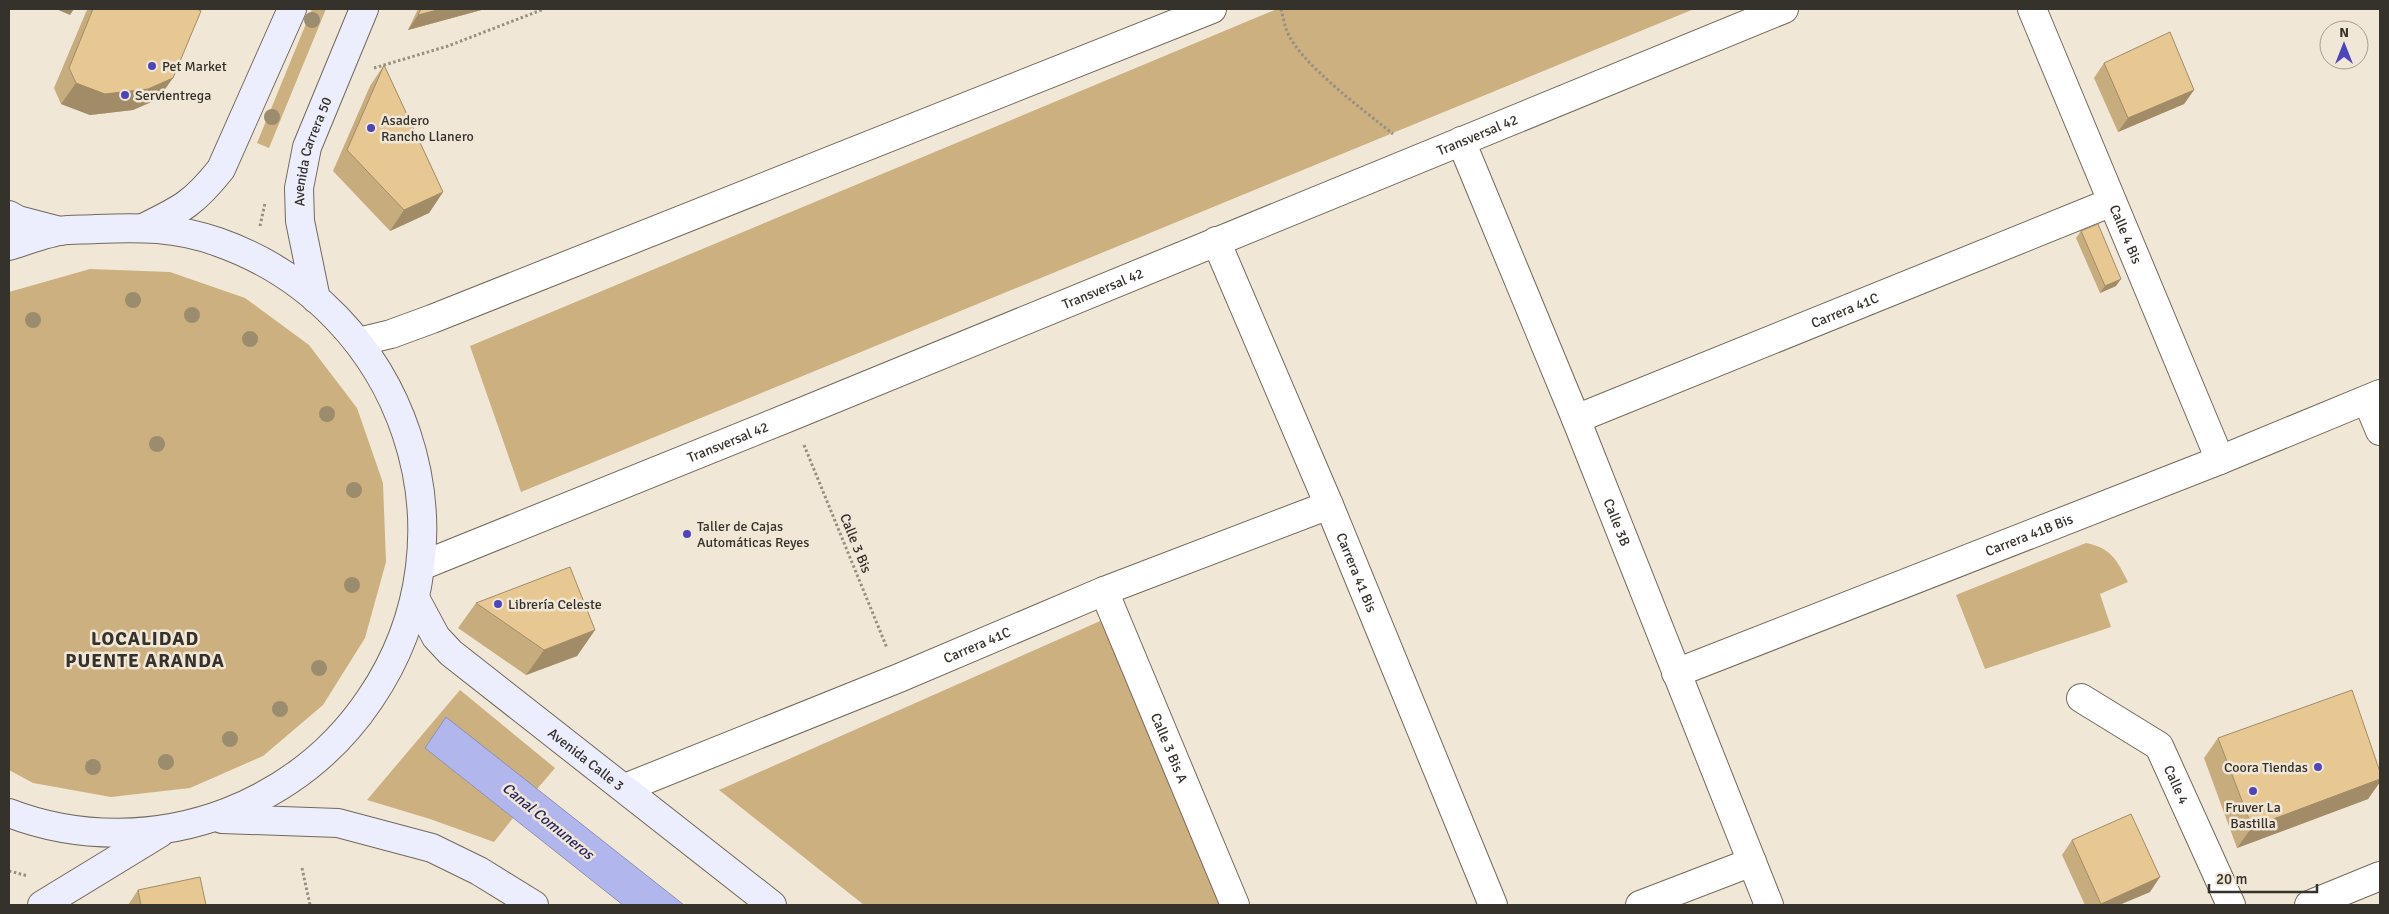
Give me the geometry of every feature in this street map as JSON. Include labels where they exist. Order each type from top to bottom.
[{"type":"main road","points":[[145,227],[185,207],[203,192],[221,169],[292,9]]},
{"type":"main road","name":"Avenida Carrera 50","points":[[316,299],[300,222],[299,188],[307,147],[364,9]]},
{"type":"main road","points":[[9,215],[18,220],[60,231]]},
{"type":"main road","points":[[9,246],[60,231],[145,227],[182,233],[226,246],[252,257],[286,276],[338,319],[358,342],[382,377],[401,416],[414,457],[421,493],[423,529],[421,566],[415,598],[402,641],[382,681],[345,732],[326,751],[291,780],[253,802],[211,819],[165,830],[120,834],[73,830],[29,820],[9,813]]},
{"type":"main road","name":"Avenida Calle 3","points":[[415,598],[436,637],[451,653],[772,905]]},
{"type":"main road","points":[[211,819],[338,823],[432,848],[479,871],[534,905]]},
{"type":"main road","points":[[42,905],[165,830]]},
{"type":"street","points":[[358,342],[391,334],[432,319],[1212,9]]},
{"type":"street","name":"Transversal 42","points":[[421,566],[1784,9]]},
{"type":"street","name":"Calle 4 Bis","points":[[2032,9],[2220,460]]},
{"type":"street","name":"Calle 3B","points":[[1461,141],[1576,419],[1769,905]]},
{"type":"street","name":"Carrera 41C","points":[[1576,419],[2112,202]]},
{"type":"street","name":"Carrera 41 Bis","points":[[1216,241],[1329,505],[1493,905]]},
{"type":"street","points":[[2374,397],[2380,431]]},
{"type":"street","name":"Carrera 41B Bis","points":[[1676,673],[2220,460],[2374,397]]},
{"type":"street","name":"Carrera 41C","points":[[625,788],[899,678],[1104,591],[1329,505]]},
{"type":"street","name":"Calle 3 Bis A","points":[[1104,591],[1235,905]]},
{"type":"street","name":"Calle 4","points":[[2082,698],[2159,746],[2231,905]]},
{"type":"street","points":[[1640,905],[1752,862]]},
{"type":"street","points":[[2309,905],[2380,876]]},
{"type":"path","points":[[370,69],[448,46],[544,9]]},
{"type":"path","points":[[1281,9],[1287,32],[1321,74],[1420,157]]},
{"type":"path","name":"Calle 3 Bis","points":[[792,416],[899,678]]},
{"type":"path","points":[[302,868],[310,905]]},
{"type":"shaded area","points":[[312,9],[326,9],[269,148],[257,143]]},
{"type":"shaded area","points":[[1277,9],[1694,9],[521,492],[470,346]]},
{"type":"shaded area","points":[[90,269],[170,272],[245,298],[309,345],[357,408],[383,483],[386,562],[365,638],[323,705],[263,756],[190,788],[111,797],[33,783],[9,770],[9,292]]},
{"type":"shaded area","points":[[2086,543],[2102,548],[2112,556],[2128,582],[2100,594],[2111,627],[1985,669],[1956,595]]},
{"type":"shaded area","points":[[1107,618],[1223,905],[864,905],[719,790]]},
{"type":"shaded area","points":[[460,690],[555,768],[537,789],[446,718],[425,748],[513,818],[494,842],[430,819],[367,800]]},
{"type":"water","name":"Canal Comuneros","points":[[446,717],[684,905],[623,905],[425,748]]},
{"type":"building","points":[[93,9],[197,9],[201,11],[173,78],[148,89],[105,94],[76,83],[69,68]]},
{"type":"building","points":[[421,9],[441,9],[418,15]]},
{"type":"building","points":[[2170,32],[2194,90],[2128,118],[2104,63]]},
{"type":"building","points":[[384,65],[443,192],[404,210],[347,150]]},
{"type":"building","points":[[2098,224],[2121,279],[2105,286],[2081,231]]},
{"type":"building","points":[[570,567],[595,630],[544,650],[476,603]]},
{"type":"building","points":[[2352,690],[2380,772],[2380,779],[2252,827],[2218,738]]},
{"type":"building","points":[[2131,814],[2160,877],[2101,904],[2072,840]]},
{"type":"building","points":[[200,877],[206,905],[141,905],[138,890]]},
{"type":"place","name":"Pet Market","points":[[152,66]]},
{"type":"place","name":"Servientrega","points":[[125,95]]},
{"type":"place","name":"Asadero Rancho Llanero","points":[[371,128]]},
{"type":"place","name":"Taller de Cajas Automáticas Reyes","points":[[687,534]]},
{"type":"place","name":"Librería Celeste","points":[[498,604]]},
{"type":"place","name":"Coora Tiendas","points":[[2318,767]]},
{"type":"place","name":"Fruver La Bastilla","points":[[2253,791]]},
{"type":"district","name":"LOCALIDAD PUENTE ARANDA","points":[[145,649]]}]
